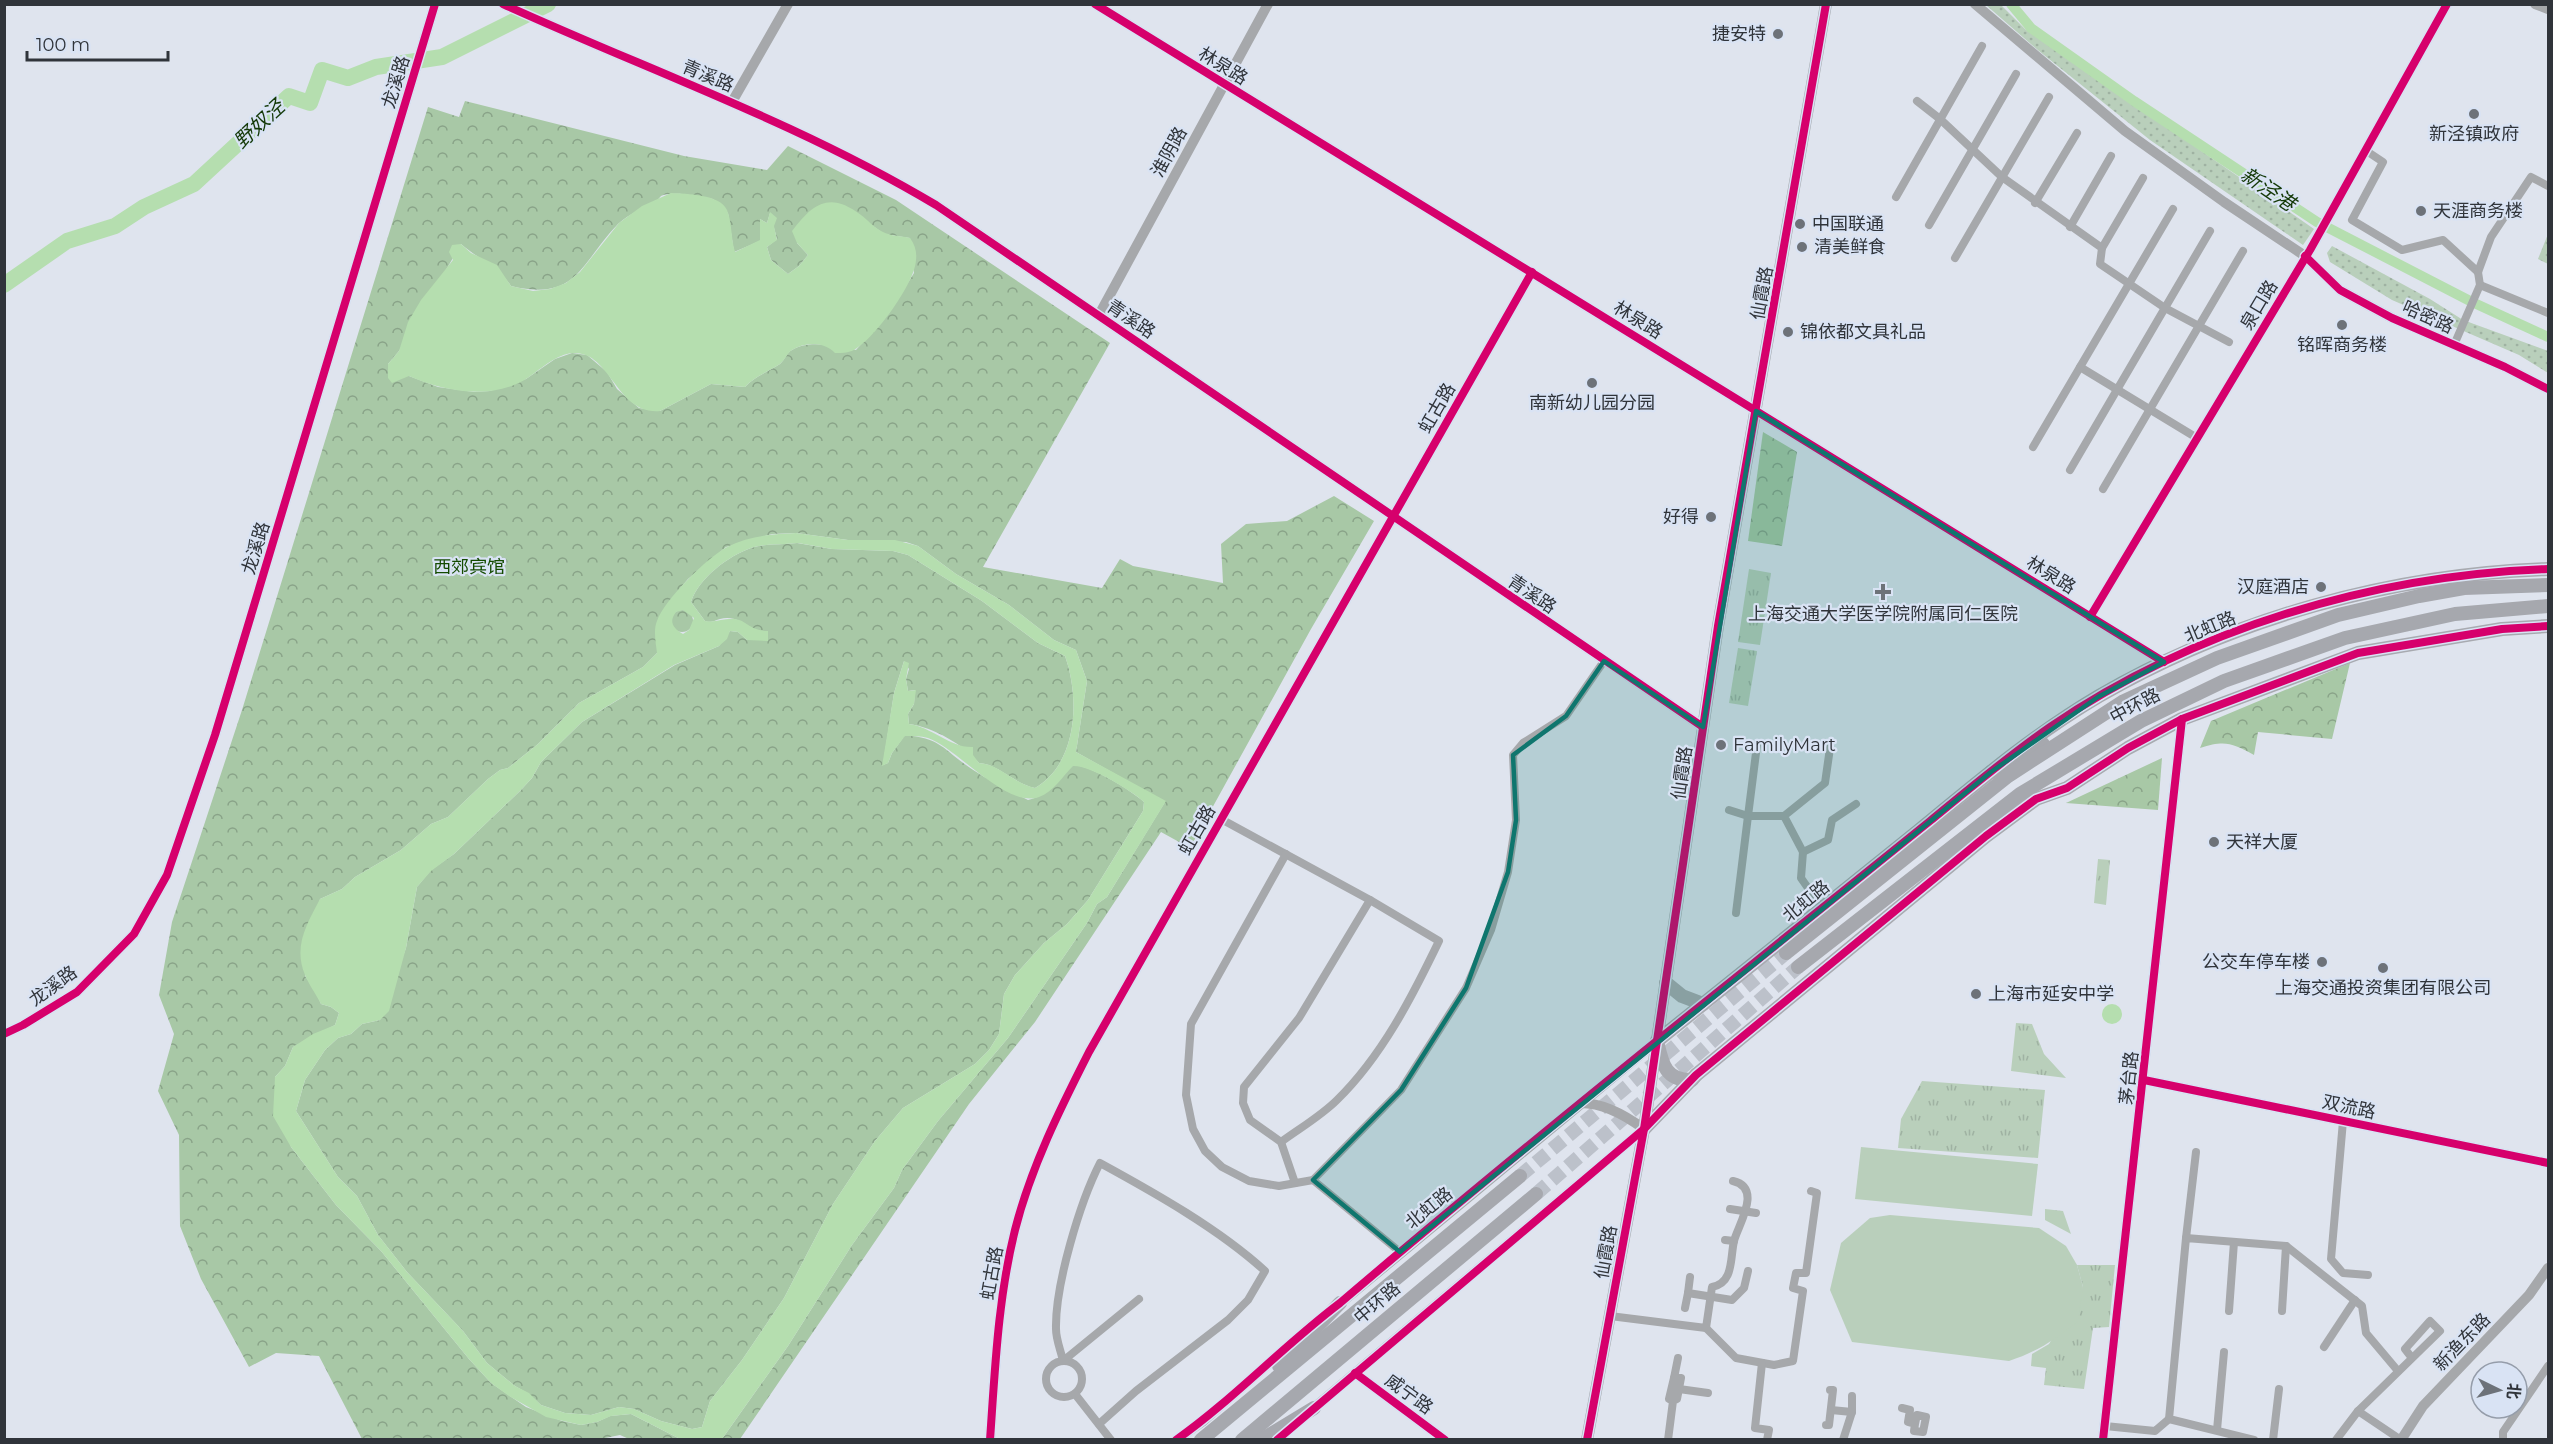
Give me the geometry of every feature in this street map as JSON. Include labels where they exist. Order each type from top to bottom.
[{"type":"highway","name":"中环路","points":[[1786,953],[2008,776],[2124,701],[2217,658],[2338,615],[2464,588],[2548,585]]},
{"type":"highway","name":"中环路","points":[[1798,967],[2020,794],[2142,721],[2224,681],[2345,638],[2413,622],[2455,614],[2548,606]]},
{"type":"highway","points":[[2455,614],[2548,612]]},
{"type":"highway","points":[[1991,772],[2124,701]]},
{"type":"highway","name":"中环路","points":[[1201,1440],[1520,1176]]},
{"type":"highway","name":"中环路","points":[[1242,1440],[1536,1194]]},
{"type":"highway","points":[[1230,1417],[1340,1303]]},
{"type":"highway","points":[[1261,1440],[1314,1408]]},
{"type":"main road","name":"仙霞路","points":[[1587,1440],[1644,1129],[1703,728],[1826,4]]},
{"type":"main road","name":"北虹路","points":[[1657,1041],[1991,772],[2049,728],[2088,703],[2164,662],[2278,617],[2350,595],[2430,580],[2514,570],[2548,569]]},
{"type":"main road","points":[[1644,1129],[1692,1080],[1986,836],[2036,799],[2067,788],[2127,748],[2182,719],[2358,653],[2502,628],[2548,626]]},
{"type":"main road","points":[[1666,983],[1682,996],[1703,1004]]},
{"type":"main road","points":[[1657,1041],[1663,1068],[1668,1074],[1683,1080],[1692,1080]]},
{"type":"street","name":"龙溪路","points":[[4,1034],[77,992],[134,934],[167,875],[215,735],[435,4]]},
{"type":"street","name":"青溪路","points":[[503,4],[732,102],[865,164],[936,205],[1703,728]]},
{"type":"street","points":[[732,102],[788,4]]},
{"type":"street","name":"林泉路","points":[[1095,4],[2164,662]]},
{"type":"street","name":"淮阴路","points":[[1099,315],[1268,4]]},
{"type":"street","name":"哈密路","points":[[1975,4],[2125,131],[2224,202],[2308,253],[2340,290],[2392,318],[2505,367],[2548,389]]},
{"type":"street","name":"泉口路","points":[[2090,616],[2308,253],[2447,4]]},
{"type":"street","points":[[2535,4],[2548,9]]},
{"type":"street","points":[[1896,197],[1982,46]]},
{"type":"street","points":[[1929,225],[2016,74]]},
{"type":"street","points":[[1955,258],[2049,97]]},
{"type":"street","points":[[1917,101],[1940,119],[2002,177],[2035,203],[2102,248]]},
{"type":"street","points":[[2035,203],[2077,133]]},
{"type":"street","points":[[2365,150],[2383,162],[2352,220],[2402,250],[2443,240],[2478,272]]},
{"type":"street","points":[[2070,227],[2111,156]]},
{"type":"street","points":[[2454,345],[2480,285],[2478,272],[2492,237],[2531,177],[2548,186]]},
{"type":"street","points":[[2143,178],[2102,248],[2100,264],[2165,308],[2229,342]]},
{"type":"street","points":[[2033,447],[2173,209]]},
{"type":"street","points":[[2070,470],[2210,231]]},
{"type":"street","points":[[2103,489],[2243,251]]},
{"type":"street","name":"虹古路","points":[[990,1440],[997,1340],[1005,1279],[1015,1229],[1028,1186],[1048,1134],[1089,1052],[1532,272]]},
{"type":"street","points":[[2480,285],[2548,313]]},
{"type":"street","points":[[2080,367],[2197,438]]},
{"type":"street","points":[[1286,854],[1191,1023],[1186,1095],[1193,1129],[1204,1150],[1222,1167],[1249,1181],[1279,1186],[1312,1180],[1401,1090],[1466,988],[1491,930],[1508,872],[1516,820],[1513,755],[1523,743],[1566,716],[1604,661]]},
{"type":"street","name":"茅台路","points":[[2103,1440],[2182,719]]},
{"type":"street","points":[[1736,913],[1757,745]]},
{"type":"street","points":[[1729,810],[1748,816],[1784,816],[1825,783],[1830,748]]},
{"type":"street","points":[[1803,852],[1828,840],[1832,820],[1856,804]]},
{"type":"street","points":[[1784,816],[1803,852],[1801,878],[1822,908]]},
{"type":"street","points":[[1221,819],[1370,900],[1439,941],[1413,996],[1366,1068],[1336,1101],[1281,1142]]},
{"type":"street","points":[[1295,1183],[1281,1142],[1250,1120],[1243,1103],[1244,1087],[1299,1018],[1370,900]]},
{"type":"street","name":"北虹路","points":[[1176,1440],[1202,1422],[1306,1329],[1657,1041]]},
{"type":"street","name":"双流路","points":[[2144,1080],[2548,1163]]},
{"type":"street","points":[[1277,1440],[1644,1129],[1608,1108],[1591,1103],[1581,1104]]},
{"type":"street","points":[[2343,1121],[2331,1259],[2343,1273],[2368,1275]]},
{"type":"street","points":[[2105,1426],[2155,1431],[2169,1419],[2196,1152]]},
{"type":"street","points":[[1063,1361],[1056,1331],[1059,1293],[1067,1258],[1092,1179],[1100,1163],[1137,1183],[1234,1245],[1265,1271],[1248,1300],[1228,1320],[1136,1391],[1099,1424]]},
{"type":"street","points":[[1312,1180],[1400,1252]]},
{"type":"street","points":[[1706,1328],[1712,1287],[1719,1286],[1729,1272],[1730,1240],[1747,1210],[1745,1188],[1733,1181]]},
{"type":"street","points":[[1610,1316],[1706,1328],[1736,1358],[1774,1365],[1793,1361],[1803,1292],[1792,1288],[1796,1273],[1806,1273],[1817,1193],[1810,1191]]},
{"type":"street","points":[[1730,1209],[1756,1213]]},
{"type":"street","points":[[2186,1238],[2286,1246],[2362,1306],[2366,1333],[2398,1371]]},
{"type":"street","points":[[2229,1311],[2234,1242]]},
{"type":"street","points":[[2282,1311],[2286,1246]]},
{"type":"street","name":"新渔东路","points":[[2401,1440],[2423,1406],[2529,1295],[2548,1268]]},
{"type":"street","points":[[1688,1293],[1732,1300],[1744,1288],[1748,1271]]},
{"type":"street","points":[[1685,1308],[1690,1276]]},
{"type":"street","points":[[1063,1361],[1074,1364],[1081,1373],[1082,1384],[1075,1394],[1064,1398],[1052,1393],[1046,1383],[1046,1377],[1052,1366],[1063,1361],[1139,1299]]},
{"type":"street","points":[[2324,1347],[2355,1300]]},
{"type":"street","points":[[2217,1430],[2224,1352]]},
{"type":"street","points":[[1673,1401],[1669,1399],[1678,1358]]},
{"type":"street","points":[[2336,1440],[2358,1411],[2412,1358]]},
{"type":"street","points":[[1762,1363],[1755,1428],[1769,1430],[1767,1440]]},
{"type":"street","points":[[2504,1440],[2503,1432],[2548,1366]]},
{"type":"street","name":"威宁路","points":[[1355,1373],[1445,1440]]},
{"type":"street","points":[[1668,1440],[1673,1401],[1677,1399],[1681,1378],[1674,1378]]},
{"type":"street","points":[[1679,1389],[1708,1393]]},
{"type":"street","points":[[2273,1440],[2279,1389]]},
{"type":"street","points":[[1826,1425],[1829,1425],[1831,1410],[1833,1390],[1830,1390]]},
{"type":"street","points":[[1075,1394],[1111,1440]]},
{"type":"street","points":[[1843,1440],[1852,1412],[1852,1396]]},
{"type":"street","points":[[1902,1408],[1910,1410],[1908,1422],[1918,1432]]},
{"type":"street","points":[[1831,1410],[1852,1412]]},
{"type":"street","points":[[2358,1411],[2401,1440]]},
{"type":"street","points":[[2169,1419],[2254,1440]]},
{"type":"highlighted area","points":[[1756,411],[2164,662],[2098,697],[1991,772],[1400,1252],[1313,1180],[1401,1090],[1466,988],[1508,872],[1516,820],[1513,755],[1566,716],[1604,661],[1703,727]]},
{"type":"green space","points":[[1986,5],[2001,5],[2025,29],[2314,229],[2303,245],[2150,140],[2039,51]]},
{"type":"green space","name":"西郊宾馆","points":[[465,101],[684,156],[767,170],[788,146],[896,200],[1110,343],[983,567],[1102,588],[1120,559],[1133,566],[1223,583],[1221,544],[1246,524],[1287,521],[1334,496],[1374,521],[1311,629],[1190,848],[1161,832],[1035,1022],[969,1104],[740,1439],[722,1439],[788,1346],[852,1245],[894,1188],[902,1170],[938,1121],[1008,1038],[1087,923],[1097,904],[1107,897],[1165,802],[1076,752],[1087,681],[1076,650],[1054,640],[1009,605],[956,574],[918,546],[906,542],[848,540],[796,533],[772,534],[726,547],[688,579],[677,592],[657,653],[643,667],[579,703],[538,744],[508,768],[500,770],[488,779],[448,817],[431,824],[401,850],[355,877],[342,889],[320,899],[305,976],[314,988],[321,1004],[339,1013],[335,1025],[293,1047],[285,1066],[275,1077],[291,1147],[336,1205],[381,1251],[491,1383],[526,1407],[562,1421],[581,1425],[597,1422],[610,1416],[631,1414],[680,1439],[629,1439],[620,1435],[595,1440],[362,1439],[319,1356],[276,1353],[249,1367],[201,1279],[180,1226],[179,1135],[158,1091],[174,1034],[159,995],[172,922],[242,710],[428,107],[459,117]],"holes":[[[684,194],[713,199],[728,213],[734,252],[760,241],[760,219],[767,223],[770,213],[777,239],[767,247],[771,260],[788,274],[808,255],[797,243],[873,226],[884,234],[910,238],[914,273],[889,313],[856,350],[815,344],[799,347],[790,351],[780,364],[745,387],[711,384],[660,411],[639,408],[617,389],[607,372],[587,355],[572,353],[555,359],[526,379],[490,391],[474,392],[438,387],[409,376],[388,364],[399,351],[461,244],[494,268],[511,286],[533,290],[551,289],[575,276],[618,224],[661,196]]]},
{"type":"green space","points":[[2548,234],[2548,264],[2538,259]]},
{"type":"green space","points":[[2332,246],[2430,299],[2463,320],[2548,351],[2548,373],[2519,355],[2392,300],[2330,262],[2327,253]]},
{"type":"green space","points":[[1763,432],[1797,452],[1782,546],[1748,541]]},
{"type":"green space","points":[[797,543],[832,549],[893,551],[908,555],[982,601],[1038,643],[1065,656],[1073,691],[1072,728],[1060,763],[1049,777],[1035,788],[993,767],[979,763],[965,750],[938,733],[909,724],[908,714],[914,704],[915,690],[908,691],[906,679],[909,669],[904,661],[894,693],[883,765],[888,763],[905,735],[917,737],[939,744],[981,775],[1028,800],[1048,791],[1073,765],[1100,774],[1130,791],[1144,802],[1143,811],[1088,900],[1015,975],[1004,994],[999,1034],[989,1050],[975,1064],[903,1108],[875,1141],[833,1204],[784,1298],[742,1360],[710,1401],[702,1427],[692,1429],[661,1421],[634,1409],[619,1407],[591,1415],[565,1413],[541,1405],[487,1363],[463,1331],[407,1272],[378,1235],[357,1196],[338,1177],[296,1111],[305,1080],[325,1050],[338,1038],[351,1034],[362,1024],[380,1020],[406,948],[417,887],[431,870],[454,854],[520,791],[532,778],[541,762],[582,722],[675,665],[719,646],[730,631],[738,632],[747,640],[754,630],[738,620],[725,618],[711,622],[705,621],[691,602],[695,593],[715,569],[742,552],[762,545]]},
{"type":"green space","points":[[1749,569],[1771,573],[1760,645],[1738,642]]},
{"type":"green space","points":[[682,610],[690,613],[693,621],[690,629],[682,632],[674,629],[671,621],[674,613]]},
{"type":"green space","points":[[1738,648],[1757,651],[1748,706],[1729,703]]},
{"type":"green space","points":[[2350,663],[2332,739],[2258,732],[2254,755],[2228,744],[2200,748],[2211,721]]},
{"type":"green space","points":[[2162,758],[2158,810],[2066,803]]},
{"type":"green space","points":[[2098,859],[2110,860],[2106,905],[2094,903]]},
{"type":"green space","points":[[2016,1023],[2032,1024],[2044,1054],[2066,1078],[2011,1071]]},
{"type":"green space","points":[[1922,1081],[2045,1090],[2038,1158],[1898,1148],[1901,1119]]},
{"type":"green space","points":[[1861,1147],[2038,1164],[2032,1216],[1855,1199]]},
{"type":"green space","points":[[2045,1209],[2063,1211],[2071,1234],[2045,1220]]},
{"type":"green space","points":[[1890,1215],[2039,1228],[2066,1246],[2077,1265],[2083,1287],[2078,1321],[2046,1344],[2009,1361],[1852,1342],[1830,1290],[1841,1243],[1870,1218]]},
{"type":"green space","points":[[2077,1265],[2115,1265],[2109,1327],[2093,1328],[2084,1389],[2044,1385],[2046,1368],[2031,1366],[2032,1354],[2049,1344],[2083,1287]]},
{"type":"shaded area","points":[[671,193],[702,196],[723,205],[729,215],[735,252],[760,240],[760,219],[767,223],[770,212],[777,218],[774,226],[777,240],[767,247],[771,260],[788,274],[808,255],[797,243],[792,231],[815,207],[831,202],[850,208],[886,233],[910,238],[916,251],[914,270],[902,295],[884,321],[865,342],[854,350],[835,353],[825,346],[803,345],[792,350],[780,364],[745,387],[711,384],[660,411],[645,410],[633,403],[596,362],[586,355],[573,353],[555,359],[515,385],[501,389],[469,392],[423,382],[409,376],[392,383],[388,378],[388,364],[399,351],[408,322],[421,300],[453,260],[449,252],[452,245],[461,244],[471,253],[497,265],[511,286],[533,291],[550,289],[566,283],[580,272],[619,223],[642,206]]},
{"type":"shaded area","points":[[796,533],[848,540],[895,540],[918,546],[956,574],[1009,605],[1054,640],[1076,650],[1087,681],[1076,752],[1166,801],[1107,897],[1097,904],[1087,923],[1008,1038],[938,1121],[902,1170],[894,1188],[852,1245],[788,1346],[722,1439],[680,1439],[631,1414],[611,1416],[581,1425],[546,1417],[491,1383],[469,1359],[381,1251],[336,1205],[291,1147],[273,1116],[275,1077],[285,1066],[293,1047],[313,1034],[335,1025],[339,1013],[321,1004],[307,979],[300,954],[303,936],[320,899],[342,889],[355,877],[401,850],[431,824],[448,817],[488,779],[500,770],[508,768],[538,744],[579,703],[643,667],[657,653],[655,629],[661,612],[677,591],[709,560],[727,547],[744,540]],"holes":[[[798,543],[832,549],[893,551],[908,555],[982,601],[1038,643],[1065,656],[1073,691],[1072,728],[1060,763],[1049,777],[1035,788],[993,767],[979,763],[973,755],[973,747],[957,744],[909,724],[908,714],[914,704],[916,690],[908,691],[906,679],[909,663],[904,661],[894,693],[882,766],[888,763],[892,753],[905,736],[928,738],[1012,794],[1026,798],[1044,795],[1073,766],[1099,774],[1130,791],[1144,802],[1143,811],[1088,900],[1015,975],[1004,994],[999,1034],[989,1050],[975,1064],[903,1108],[875,1141],[833,1204],[784,1298],[742,1360],[710,1401],[702,1427],[692,1429],[661,1421],[634,1409],[619,1407],[591,1415],[565,1413],[541,1405],[529,1393],[515,1386],[487,1363],[463,1331],[407,1272],[378,1235],[357,1196],[338,1177],[296,1111],[305,1080],[325,1050],[338,1038],[351,1034],[362,1024],[380,1020],[389,1011],[406,948],[417,887],[431,871],[454,854],[520,791],[532,778],[541,762],[582,722],[674,665],[719,646],[727,639],[730,631],[738,632],[747,640],[768,641],[768,631],[756,629],[739,620],[705,621],[691,602],[700,585],[715,569],[742,552],[757,546]],[[683,610],[694,618],[689,630],[683,634],[674,627],[672,621],[676,612]]]},
{"type":"shaded area","points":[[2108,1004],[2116,1004],[2122,1010],[2122,1018],[2116,1024],[2108,1024],[2102,1018],[2102,1010]]},
{"type":"waterway","name":"野奴泾","points":[[4,285],[67,241],[115,226],[144,207],[194,184],[289,96],[310,103],[322,70],[348,78],[376,67],[442,57],[548,4]]},
{"type":"waterway","name":"新泾港","points":[[2011,4],[2031,28],[2134,101],[2317,222],[2472,302],[2548,337]]},
{"type":"tunnel","points":[[1520,1176],[1786,953]]},
{"type":"tunnel","points":[[1536,1194],[1798,967]]},
{"type":"cycle path","points":[[4,1034],[77,992],[134,934],[167,875],[215,735],[435,4]]},
{"type":"cycle path","points":[[503,4],[722,98],[831,148],[936,205],[1703,727]]},
{"type":"cycle path","points":[[1095,4],[2164,662]]},
{"type":"cycle path","points":[[1587,1440],[1644,1129],[1718,626],[1826,4]]},
{"type":"cycle path","points":[[2090,617],[2310,250],[2447,4]]},
{"type":"cycle path","points":[[2305,256],[2340,290],[2392,318],[2505,367],[2548,389]]},
{"type":"cycle path","points":[[990,1440],[998,1334],[1009,1256],[1029,1184],[1057,1117],[1089,1052],[1532,272]]},
{"type":"cycle path","points":[[1176,1440],[1598,1089],[1989,773],[2050,727],[2106,692],[2165,661],[2225,635],[2288,613],[2417,582],[2483,573],[2548,569]]},
{"type":"cycle path","points":[[1277,1440],[1644,1129],[1696,1075],[1986,836],[2036,799],[2067,788],[2128,748],[2182,719],[2358,653],[2502,629],[2548,626]]},
{"type":"cycle path","points":[[2103,1440],[2182,719]]},
{"type":"cycle path","points":[[2144,1080],[2548,1163]]},
{"type":"cycle path","points":[[1355,1373],[1445,1440]]},
{"type":"place","name":"捷安特","points":[[1778,34]]},
{"type":"place","name":"新泾镇政府","points":[[2474,114]]},
{"type":"place","name":"天涯商务楼","points":[[2421,211]]},
{"type":"place","name":"中国联通","points":[[1800,224]]},
{"type":"place","name":"清美鲜食","points":[[1802,247]]},
{"type":"place","name":"铭晖商务楼","points":[[2342,325]]},
{"type":"place","name":"锦依都文具礼品","points":[[1788,332]]},
{"type":"place","name":"南新幼儿园分园","points":[[1592,383]]},
{"type":"place","name":"好得","points":[[1711,517]]},
{"type":"place","name":"汉庭酒店","points":[[2321,587]]},
{"type":"place","name":"上海交通大学医学院附属同仁医院","points":[[1883,592]]},
{"type":"place","name":"FamilyMart","points":[[1721,745]]},
{"type":"place","name":"天祥大厦","points":[[2214,842]]},
{"type":"place","name":"公交车停车楼","points":[[2322,962]]},
{"type":"place","name":"上海交通投资集团有限公司","points":[[2383,968]]},
{"type":"place","name":"上海市延安中学","points":[[1976,994]]}]
